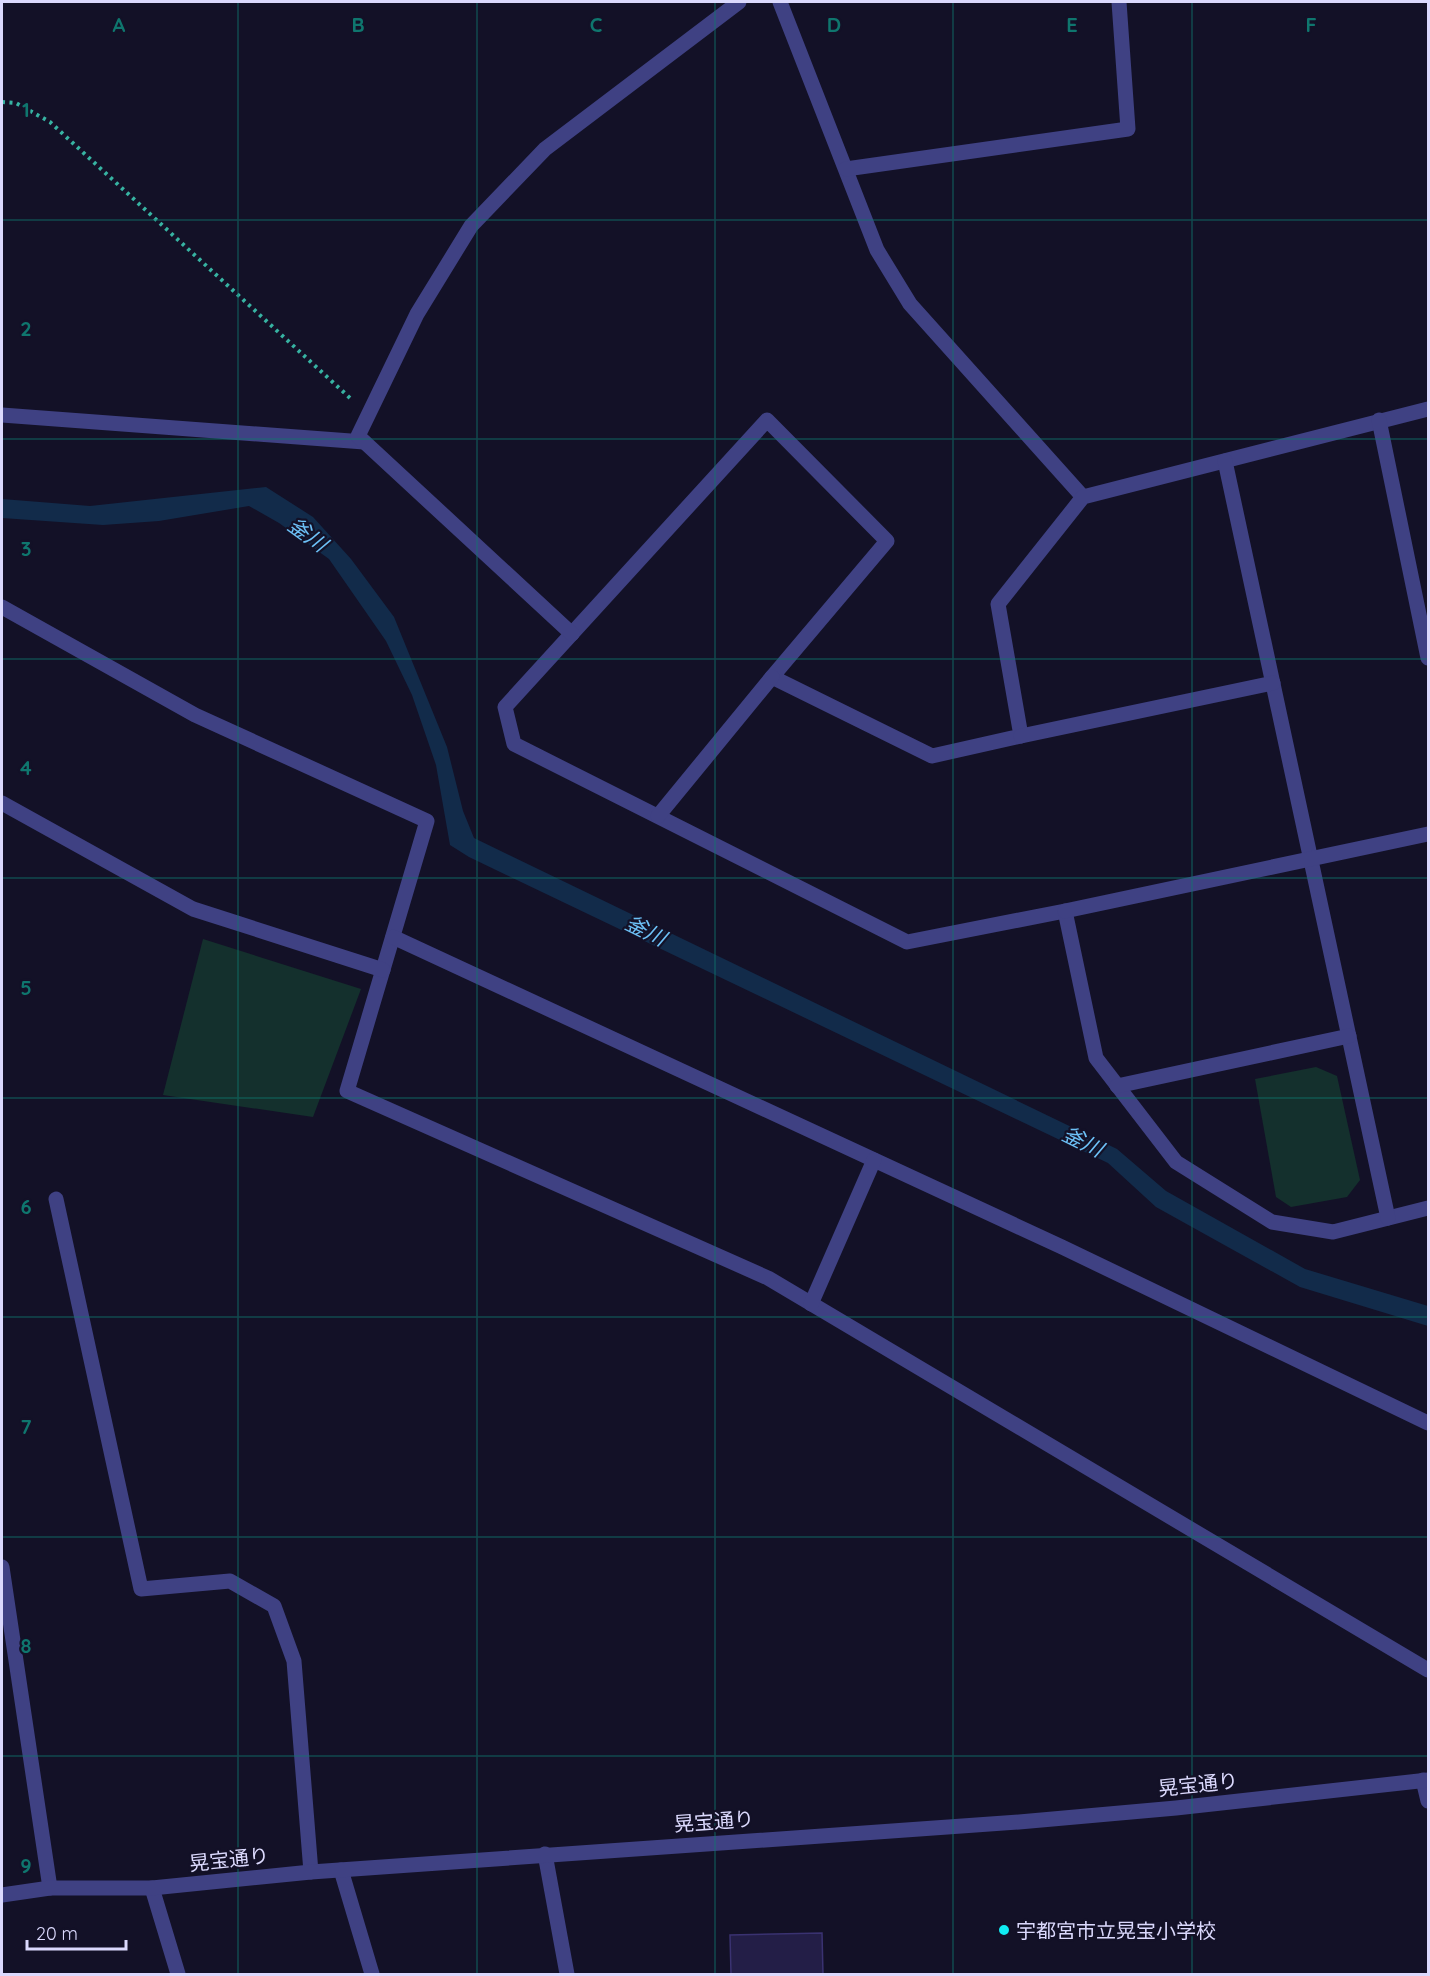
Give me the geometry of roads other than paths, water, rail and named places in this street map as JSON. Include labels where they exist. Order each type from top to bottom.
[{"type":"street","points":[[572,634],[358,436],[417,314],[471,226],[545,149],[739,2]]},
{"type":"street","points":[[780,2],[877,250],[910,304],[1083,497]]},
{"type":"street","points":[[846,170],[1128,129],[1119,2]]},
{"type":"street","points":[[1021,736],[998,604],[1083,497],[1428,409]]},
{"type":"street","points":[[2,415],[364,442]]},
{"type":"street","points":[[658,816],[772,676],[887,541],[767,420],[506,707],[514,744],[907,942],[1428,834]]},
{"type":"street","points":[[1379,420],[1428,658]]},
{"type":"street","points":[[1225,460],[1388,1218]]},
{"type":"street","points":[[2,607],[195,715],[427,821],[347,1091],[768,1278],[1428,1670]]},
{"type":"street","points":[[772,676],[932,756],[1273,683]]},
{"type":"street","points":[[2,803],[193,909],[383,970]]},
{"type":"street","points":[[1065,911],[1096,1058],[1176,1162],[1272,1222],[1333,1232],[1428,1208]]},
{"type":"street","points":[[393,937],[874,1160],[1428,1423]]},
{"type":"street","points":[[1116,1086],[1349,1036]]},
{"type":"street","points":[[812,1304],[874,1160]]},
{"type":"street","points":[[56,1198],[141,1589],[230,1581],[274,1606],[294,1661],[311,1872]]},
{"type":"street","points":[[2,1567],[50,1888]]},
{"type":"street","points":[[1426,1780],[1428,1801]]},
{"type":"street","name":"晃宝通り","points":[[2,1895],[50,1888],[152,1888],[311,1872],[1120,1813],[1426,1780]]},
{"type":"street","points":[[545,1854],[567,1974]]},
{"type":"street","points":[[341,1870],[372,1974]]},
{"type":"street","points":[[152,1888],[178,1974]]},
{"type":"water","name":"釜川","points":[[266,487],[313,517],[351,559],[394,617],[447,747],[463,811],[474,838],[1117,1149],[1166,1191],[1305,1269],[1428,1306],[1428,1326],[1300,1287],[1156,1207],[1108,1163],[469,857],[450,845],[436,765],[412,695],[386,641],[329,559],[279,523],[249,506],[159,521],[103,525],[2,518],[2,499],[90,506]]},
{"type":"place","name":"宇都宮市立晃宝小学校","points":[[1004,1930]]}]
